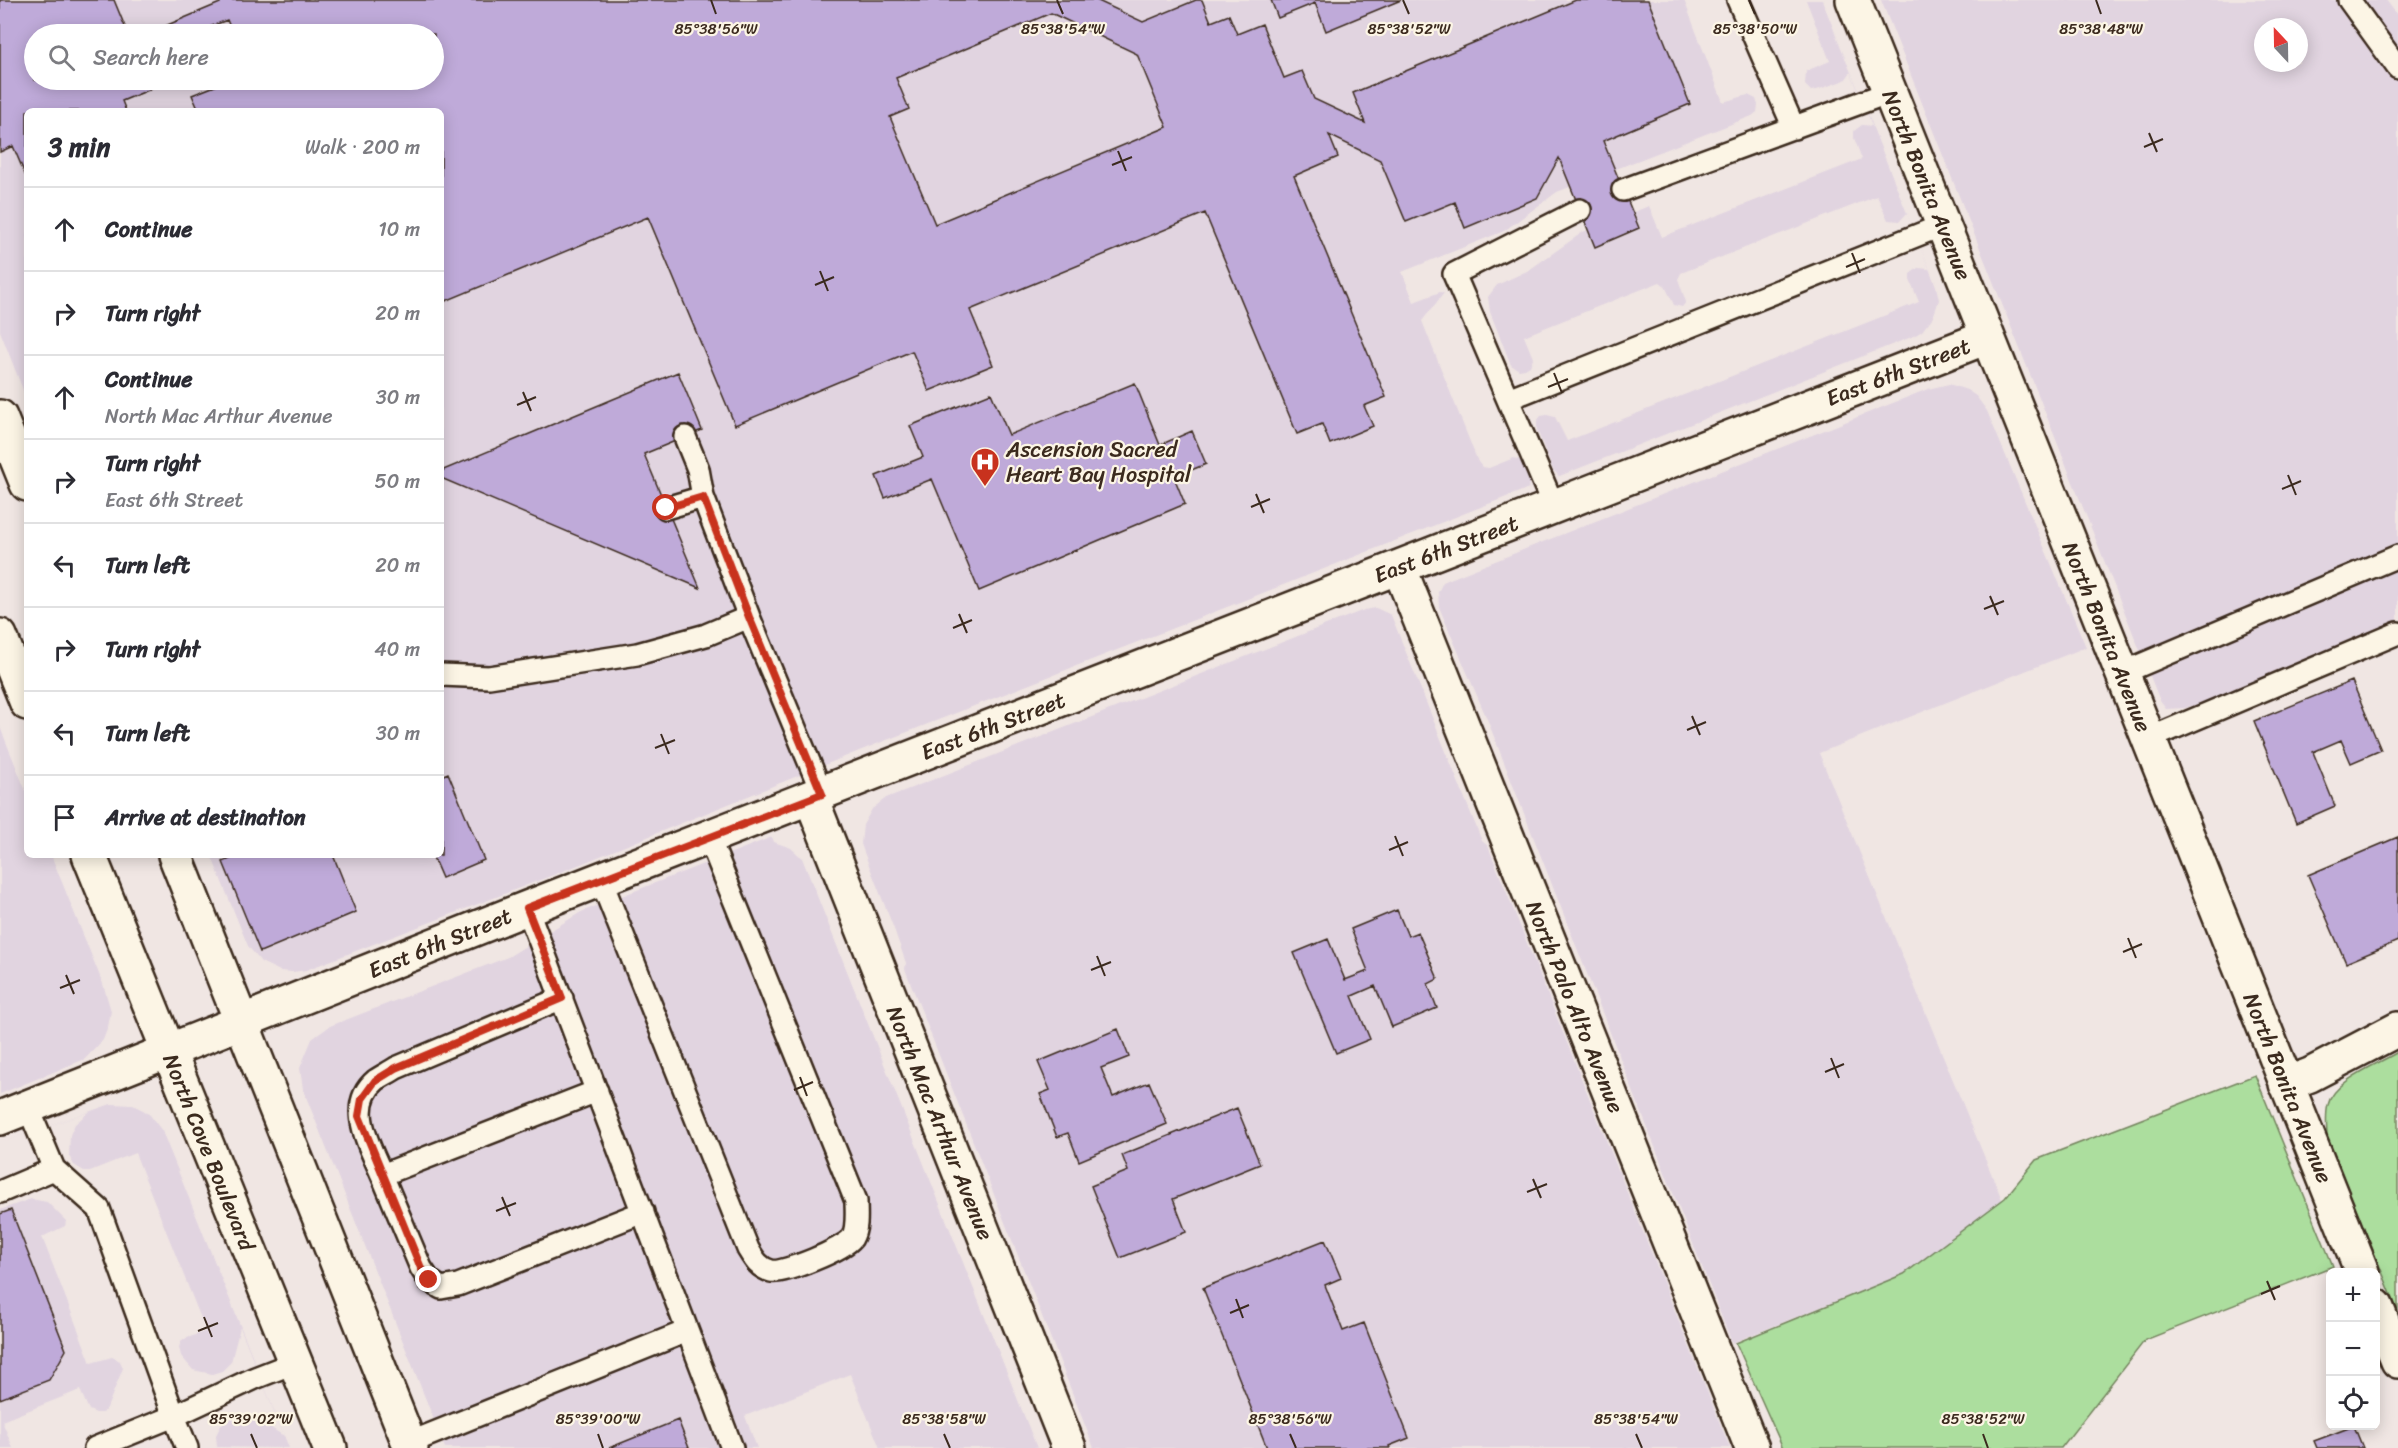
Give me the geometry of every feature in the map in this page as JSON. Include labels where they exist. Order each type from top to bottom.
[{"type":"street","name":"North Bonita Avenue","points":[[1853,0],[2360,1268]]},
{"type":"street","name":"East 6th Street","points":[[14,1112],[527,908],[1987,337]]},
{"type":"street","points":[[0,417],[24,477]]},
{"type":"street","name":"North Palo Alto Avenue","points":[[1399,567],[1752,1448]]},
{"type":"street","points":[[0,636],[24,696]]},
{"type":"street","name":"North Mac Arthur Avenue","points":[[817,796],[1069,1448]]},
{"type":"street","name":"North Cove Boulevard","points":[[90,858],[330,1448]]},
{"type":"street","points":[[176,858],[410,1445]]},
{"type":"street","points":[[2286,1084],[2398,1029]]},
{"type":"street","points":[[2380,1316],[2398,1361]]},
{"type":"lane","points":[[1738,0],[1794,128]]},
{"type":"lane","points":[[2349,0],[2398,68]]},
{"type":"lane","points":[[1623,190],[1890,92]]},
{"type":"lane","points":[[1554,507],[1454,274],[1580,210]]},
{"type":"lane","points":[[1508,399],[1943,225]]},
{"type":"lane","name":"North Mac Arthur Avenue","points":[[685,437],[698,469],[703,497],[817,796]]},
{"type":"lane","points":[[666,508],[703,497]]},
{"type":"lane","points":[[2122,673],[2398,556]]},
{"type":"lane","points":[[444,675],[489,677],[637,654],[706,635],[749,617]]},
{"type":"lane","points":[[2148,739],[2398,633]]},
{"type":"lane","points":[[601,880],[748,1249],[758,1265],[773,1272],[795,1266],[844,1246],[853,1236],[857,1218],[856,1201],[710,838]]},
{"type":"lane","points":[[527,908],[732,1448]]},
{"type":"lane","points":[[562,998],[396,1068],[375,1081],[362,1099],[359,1116],[421,1268],[429,1280],[441,1288],[458,1285],[642,1212]]},
{"type":"lane","points":[[382,1175],[597,1091]]},
{"type":"lane","points":[[14,1112],[54,1169],[99,1209],[187,1448]]},
{"type":"lane","points":[[0,1192],[54,1169]]},
{"type":"lane","points":[[410,1445],[687,1331]]},
{"type":"lane","points":[[95,1448],[296,1362]]},
{"type":"shaded area","name":"Ascension Sacred Heart Bay Hospital","points":[[0,0],[1684,0],[1723,102],[1748,95],[1756,99],[1757,112],[1752,116],[1557,192],[1504,231],[1402,272],[1414,302],[1440,292],[1444,293],[1422,321],[1482,467],[1489,468],[1514,458],[1520,460],[1530,479],[1528,488],[1559,476],[1553,470],[1537,430],[1537,421],[1541,416],[1555,417],[1567,441],[1919,302],[1910,280],[1910,274],[1918,268],[1929,269],[1914,230],[1936,286],[1939,300],[1933,317],[1922,331],[1914,336],[1273,589],[869,747],[561,872],[306,970],[293,972],[280,971],[261,962],[248,946],[212,858],[444,858],[444,108],[24,108],[24,392],[0,331]]},
{"type":"shaded area","points":[[1806,0],[1822,0],[1851,72],[1845,80],[1811,91],[1805,85],[1806,71],[1830,61]]},
{"type":"shaded area","points":[[1881,0],[2386,0],[2398,16],[2398,620],[2325,653],[2198,704],[2185,708],[2166,709],[2160,701]]},
{"type":"shaded area","points":[[1851,72],[1873,126],[1872,126]]},
{"type":"shaded area","points":[[1862,125],[1872,126],[1907,213],[1900,221],[1888,220],[1877,196],[1681,273],[1678,279],[1686,302],[1682,307],[1674,305],[1665,286],[1660,282],[1524,336],[1533,358],[1530,366],[1519,370],[1511,365],[1490,312],[1488,297],[1497,285],[1529,270],[1583,232],[1649,206],[1662,237],[1862,159],[1854,138],[1854,131]]},
{"type":"shaded area","points":[[1949,384],[1967,390],[1976,396],[1987,411],[2086,647],[1819,753],[2014,1229],[1732,1343],[1487,719],[1439,607],[1438,592],[1443,582],[1450,579],[1928,389]]},
{"type":"shaded area","points":[[1376,608],[1391,615],[1482,841],[1488,846],[1730,1448],[1094,1448],[905,969],[906,963],[861,844],[863,825],[872,809],[886,798],[1364,610]]},
{"type":"shaded area","points":[[0,727],[24,787],[24,858],[52,858],[103,984],[111,1011],[103,1040],[85,1059],[0,1094]]},
{"type":"shaded area","points":[[772,837],[774,842],[791,848],[802,858],[1037,1448],[880,1448],[850,1374],[745,1416],[757,1448],[445,1448],[303,1089],[300,1068],[312,1039],[330,1026],[508,957],[581,912]]},
{"type":"shaded area","points":[[111,1104],[133,1105],[143,1110],[150,1115],[162,1131],[289,1448],[217,1447],[216,1435],[222,1423],[242,1415],[252,1416],[284,1436],[240,1327],[231,1362],[222,1371],[212,1374],[193,1370],[181,1356],[179,1347],[182,1340],[206,1331],[135,1153],[90,1171],[84,1171],[74,1165],[69,1156],[70,1135],[75,1124],[89,1112],[0,1143]]},
{"type":"shaded area","points":[[31,1199],[47,1202],[66,1221],[65,1226],[42,1237],[91,1363],[112,1357],[120,1361],[123,1368],[103,1413],[89,1410],[80,1390],[2,1421],[13,1448],[0,1448],[0,1210]]},
{"type":"green space","points":[[2398,1052],[2398,1311],[2327,1138],[2326,1117],[2328,1105],[2338,1088],[2357,1074]]},
{"type":"green space","points":[[2255,1075],[2333,1266],[2145,1340],[2061,1448],[1783,1448],[1736,1343],[1904,1274],[2005,1198],[2036,1160]]},
{"type":"building","points":[[0,0],[114,0],[124,24],[24,24],[24,90],[149,90],[122,101],[125,108],[24,108],[24,172],[13,146],[0,152]]},
{"type":"building","points":[[219,0],[1096,0],[1143,22],[1196,0],[1202,0],[1211,22],[1229,15],[1237,34],[1262,24],[1284,78],[1302,71],[1314,99],[1365,123],[1353,93],[1576,0],[1648,0],[1690,104],[1603,141],[1639,228],[1595,247],[1559,158],[1537,198],[1465,228],[1455,202],[1406,222],[1380,160],[1329,135],[1338,157],[1294,176],[1386,397],[1364,406],[1373,426],[1330,444],[1322,424],[1297,434],[1205,213],[970,310],[993,365],[929,391],[912,351],[735,425],[648,217],[444,302],[444,108],[198,108],[192,95],[205,90],[444,90],[444,24],[229,24],[227,20],[217,24],[170,24],[220,3]],"holes":[[[1051,13],[1137,54],[1167,127],[935,224],[890,117],[909,109],[896,78]]]},
{"type":"building","points":[[1271,0],[1401,0],[1326,31],[1315,3],[1278,18]]},
{"type":"building","points":[[678,372],[702,430],[644,454],[700,588],[444,479],[444,470]]},
{"type":"building","name":"Ascension Sacred Heart Bay Hospital","points":[[1135,383],[1160,445],[1192,431],[1206,464],[1174,477],[1185,504],[979,591],[932,479],[885,498],[876,476],[923,457],[910,426],[991,393],[1009,435]]},
{"type":"building","points":[[2352,681],[2381,750],[2351,763],[2341,740],[2313,752],[2335,806],[2296,823],[2254,721]]},
{"type":"building","points":[[448,773],[484,860],[442,878],[433,858],[444,858],[444,775]]},
{"type":"building","points":[[2398,837],[2398,941],[2346,963],[2308,875]]},
{"type":"building","points":[[232,858],[334,858],[356,912],[260,952],[223,862]]},
{"type":"building","points":[[1397,910],[1408,936],[1418,932],[1438,979],[1428,984],[1437,1008],[1392,1027],[1375,986],[1352,996],[1370,1039],[1336,1053],[1294,953],[1328,939],[1345,980],[1368,971],[1351,929]]},
{"type":"building","points":[[1118,1029],[1129,1057],[1101,1068],[1113,1097],[1149,1082],[1167,1124],[1079,1161],[1068,1133],[1057,1137],[1040,1094],[1050,1090],[1038,1062]]},
{"type":"building","points":[[1237,1108],[1260,1164],[1173,1199],[1186,1232],[1120,1258],[1091,1186],[1128,1171],[1122,1155]]},
{"type":"building","points":[[11,1210],[66,1350],[49,1380],[0,1399],[0,1214]]},
{"type":"building","points":[[1325,1240],[1341,1278],[1325,1285],[1343,1331],[1364,1323],[1409,1438],[1389,1446],[1390,1448],[1267,1448],[1203,1288]]},
{"type":"building","points":[[678,1420],[689,1448],[609,1448]]},
{"type":"building","points":[[2343,1430],[2356,1430],[2363,1448],[2317,1448],[2314,1441]]},
{"type":"place","name":"Ascension Sacred Heart Bay Hospital","points":[[985,488]]},
{"type":"route","points":[[429,1280],[421,1268],[359,1116],[362,1099],[375,1081],[396,1068],[562,998],[527,908],[822,794],[749,617],[703,497],[666,508]]}]
